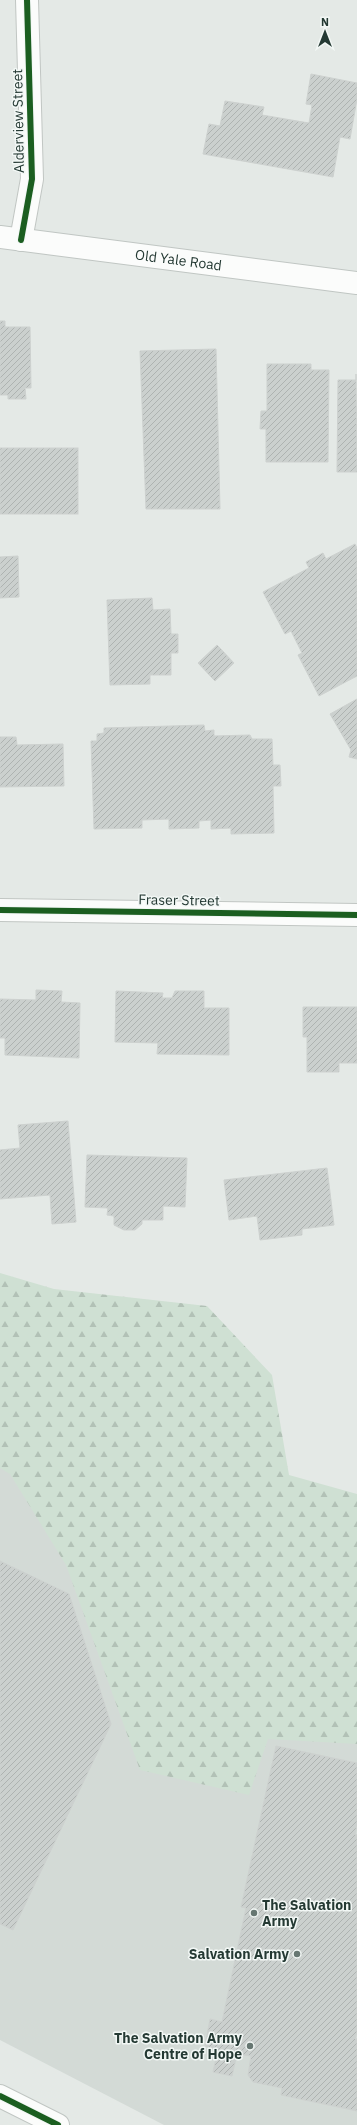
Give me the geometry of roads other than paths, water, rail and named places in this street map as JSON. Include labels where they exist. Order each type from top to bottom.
[{"type":"street","name":"Alderview Street","points":[[10,239],[32,179],[27,0]]},
{"type":"street","name":"Old Yale Road","points":[[10,239],[357,283]]},
{"type":"street","name":"Fraser Street","points":[[0,910],[357,915]]},
{"type":"street","points":[[0,2096],[58,2125]]},
{"type":"place","name":"The Salvation Army","points":[[254,1913]]},
{"type":"place","name":"Salvation Army","points":[[297,1954]]},
{"type":"place","name":"The Salvation Army Centre of Hope","points":[[250,2046]]}]
